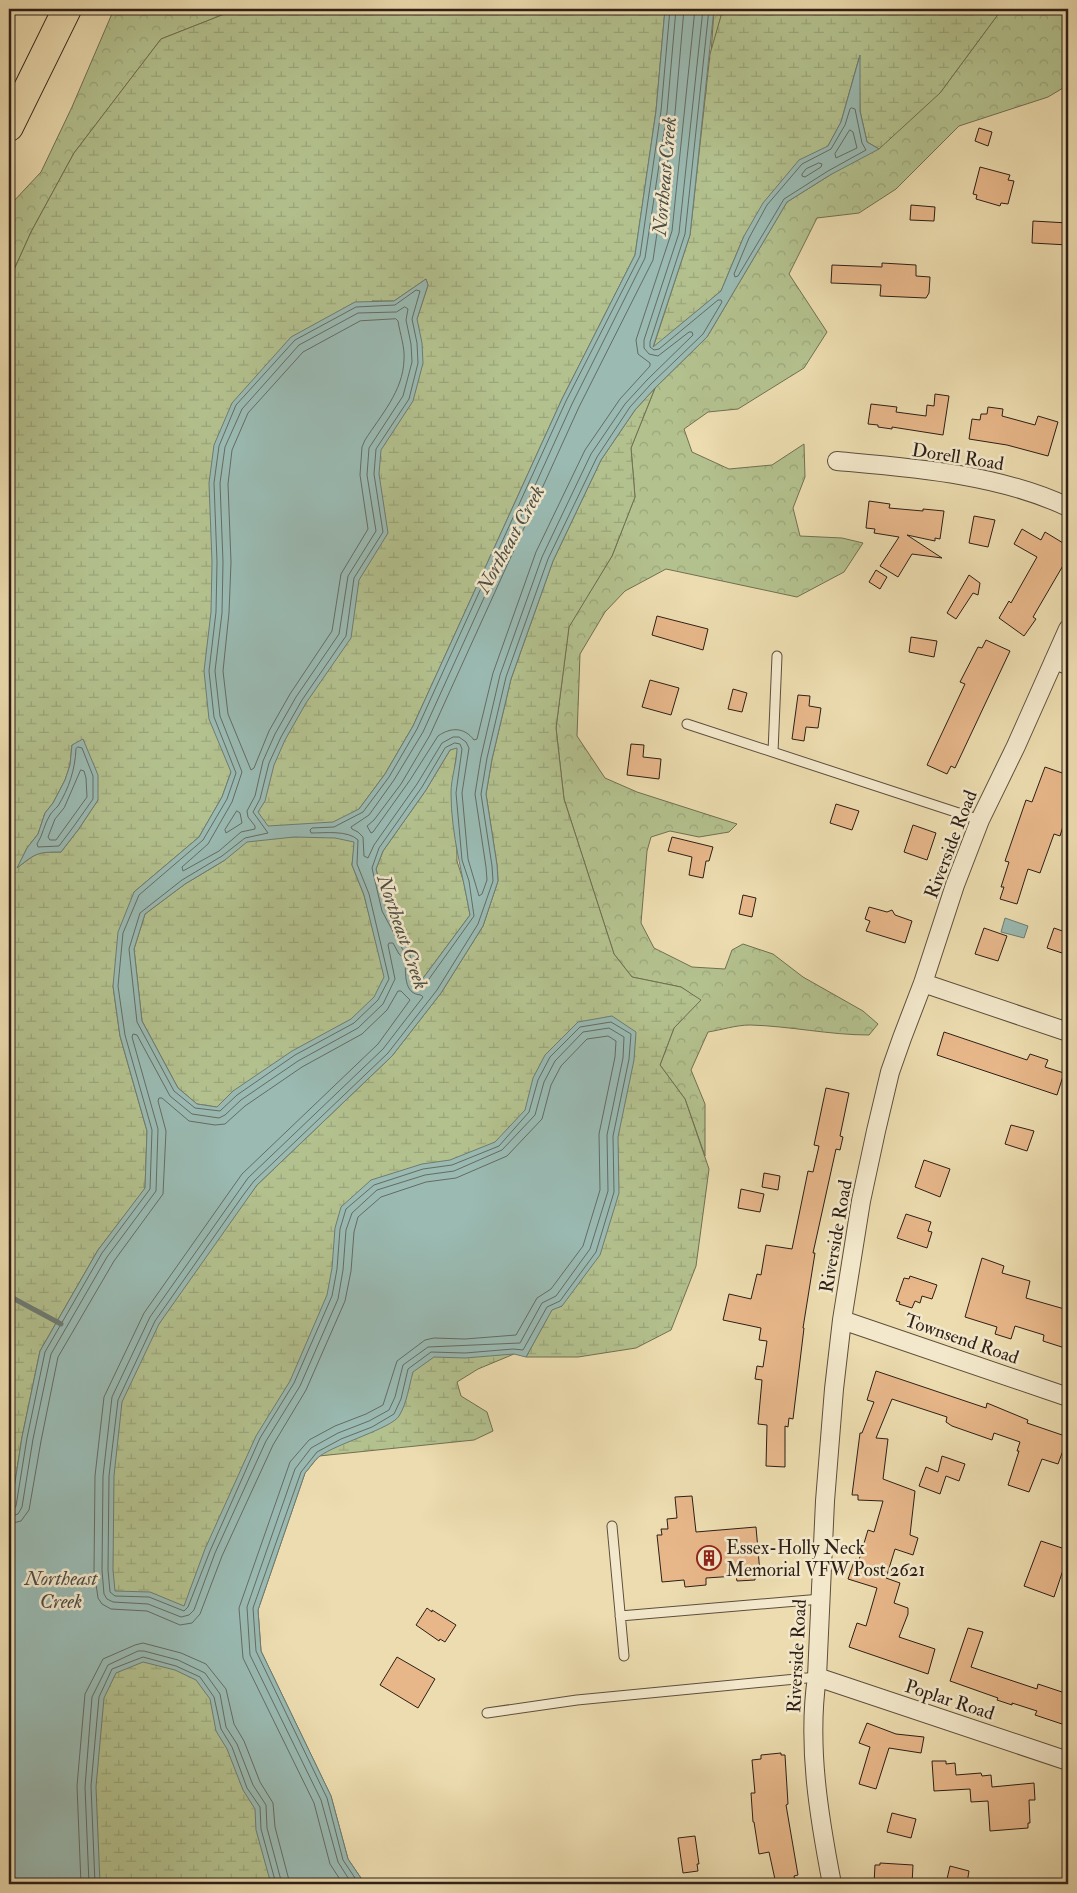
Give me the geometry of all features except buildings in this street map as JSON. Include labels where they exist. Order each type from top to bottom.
[{"type":"highway","points":[[9,127],[68,9]]},
{"type":"street","name":"Dorell Road","points":[[837,460],[982,479],[1029,491],[1068,507]]},
{"type":"street","name":"Riverside Road","points":[[832,1884],[819,1804],[814,1749],[814,1701],[821,1599],[824,1501],[834,1389],[842,1320],[861,1202],[890,1072],[923,983],[955,886],[980,820],[1016,746],[1061,662],[1068,629]]},
{"type":"street","points":[[923,983],[1068,1032]]},
{"type":"street","name":"Townsend Road","points":[[842,1320],[1068,1397]]},
{"type":"street","name":"Poplar Road","points":[[817,1677],[1068,1761]]},
{"type":"lane","points":[[773,752],[777,656]]},
{"type":"lane","points":[[688,724],[980,820]]},
{"type":"lane","points":[[612,1526],[624,1656]]},
{"type":"lane","points":[[620,1616],[821,1599]]},
{"type":"lane","points":[[487,1713],[577,1700],[817,1677]]},
{"type":"green space","points":[[114,9],[229,9],[222,15],[161,39],[74,153],[31,232],[9,281],[9,210],[12,203],[41,172],[72,107]]},
{"type":"green space","points":[[229,9],[665,9],[656,111],[635,255],[562,399],[413,726],[385,774],[359,809],[352,865],[364,895],[385,977],[384,1004],[183,1159],[216,1107],[197,1104],[178,1088],[142,1021],[134,949],[145,914],[185,884],[225,860],[231,772],[222,797],[199,837],[134,892],[113,986],[120,1036],[147,1131],[145,1189],[98,1250],[40,1351],[22,1437],[9,1533],[9,281],[31,232],[74,153],[161,39],[222,15]],"holes":[[[426,279],[428,285],[417,319],[372,301],[394,301]],[[72,745],[98,800],[61,852],[37,854],[18,867],[27,848],[38,834],[45,813],[53,803],[65,780],[70,765]]]},
{"type":"green space","points":[[714,9],[723,9],[711,54]]},
{"type":"green space","points":[[723,9],[1002,9],[940,93],[879,149],[867,142],[860,111],[859,58],[841,122],[828,146],[744,236],[721,291],[653,348],[690,235],[710,54]]},
{"type":"green space","points":[[1002,9],[1068,9],[1068,85],[1048,97],[959,126],[896,189],[859,213],[817,218],[789,274],[827,332],[804,368],[738,409],[708,412],[684,429],[692,452],[729,469],[772,465],[804,444],[805,477],[793,508],[800,536],[842,538],[863,543],[844,572],[797,597],[666,569],[625,591],[605,612],[580,654],[577,736],[605,778],[637,792],[737,824],[729,832],[699,837],[670,831],[651,837],[647,851],[641,923],[654,948],[692,967],[725,969],[732,950],[743,944],[773,954],[803,977],[863,1011],[878,1024],[869,1035],[839,1034],[750,1025],[708,1032],[691,1070],[705,1104],[705,1156],[685,1099],[660,1065],[674,1028],[700,1000],[681,987],[632,977],[614,954],[564,799],[556,728],[569,626],[612,556],[635,497],[631,448],[655,388],[707,337],[787,202],[830,175],[940,93]]},
{"type":"green space","points":[[655,388],[631,448],[635,497],[612,556],[569,627],[556,728],[564,799],[614,954],[632,977],[681,987],[701,1000],[674,1028],[660,1065],[685,1099],[709,1169],[696,1266],[671,1330],[636,1348],[578,1357],[526,1357],[552,1309],[562,1306],[539,1295],[529,1341],[514,1354],[478,1369],[457,1382],[461,1396],[487,1412],[493,1431],[474,1440],[319,1456],[305,1473],[258,1610],[261,1651],[331,1796],[348,1859],[365,1884],[344,1884],[312,1787],[254,1668],[244,1634],[234,1543],[250,1504],[283,1436],[279,1424],[268,1439],[226,1532],[206,1609],[232,1630],[232,1655],[283,1753],[316,1836],[327,1884],[91,1884],[74,1838],[69,1784],[72,1628],[85,1490],[105,1422],[122,1350],[143,1330],[159,1324],[165,1314],[122,1328],[148,1265],[160,1246],[208,1225],[248,1197],[257,1185],[392,1056],[441,993],[483,926],[498,881],[486,794],[492,759],[511,679],[553,561],[601,460],[635,410]],"holes":[[[106,1613],[198,1656],[218,1670],[206,1670],[191,1666],[159,1652],[115,1625],[105,1617]]]},
{"type":"green space","points":[[458,747],[455,765],[457,861],[464,883],[470,915],[418,985],[408,947],[386,909],[376,869],[383,851],[426,790],[450,750]]},
{"type":"water","name":"Northeast Creek","points":[[665,9],[714,9],[690,235],[653,347],[721,291],[744,236],[763,203],[799,160],[828,146],[841,122],[860,55],[860,111],[867,142],[879,149],[830,175],[787,202],[707,337],[635,410],[601,460],[553,561],[511,679],[492,759],[486,794],[498,881],[483,926],[441,993],[392,1056],[257,1185],[159,1324],[122,1402],[114,1476],[113,1570],[115,1591],[150,1592],[184,1606],[205,1549],[256,1436],[290,1381],[327,1295],[332,1268],[335,1228],[341,1207],[371,1180],[422,1164],[450,1160],[495,1142],[525,1110],[533,1078],[545,1055],[578,1022],[612,1016],[636,1032],[634,1060],[618,1137],[619,1193],[600,1255],[562,1306],[552,1310],[526,1357],[514,1354],[465,1358],[434,1357],[413,1372],[404,1406],[394,1421],[328,1451],[318,1458],[305,1473],[258,1610],[261,1651],[331,1796],[348,1859],[365,1884],[271,1884],[256,1830],[255,1809],[243,1790],[227,1749],[216,1731],[210,1699],[196,1680],[175,1670],[143,1662],[116,1673],[104,1698],[96,1787],[100,1884],[9,1884],[9,1533],[22,1437],[40,1351],[98,1250],[145,1188],[147,1131],[120,1036],[113,986],[118,932],[134,892],[199,837],[222,797],[231,772],[209,719],[204,671],[211,612],[212,562],[209,483],[214,445],[232,403],[291,337],[355,302],[394,301],[426,279],[428,285],[417,319],[422,343],[423,363],[413,401],[381,450],[379,474],[388,533],[359,580],[351,638],[306,703],[285,740],[274,765],[265,801],[258,812],[268,826],[333,822],[359,809],[385,774],[413,726],[562,399],[635,255],[656,111]],"holes":[[[457,748],[451,787],[452,809],[455,840],[470,915],[418,985],[415,950],[408,947],[386,909],[376,869],[383,851],[426,790],[450,750]],[[294,837],[335,838],[354,842],[352,865],[364,895],[384,977],[374,997],[351,1019],[292,1051],[233,1091],[217,1107],[197,1104],[178,1088],[142,1021],[134,949],[145,914],[185,884],[225,860],[247,842]]]},
{"type":"water","points":[[83,739],[98,775],[98,800],[61,852],[37,854],[17,868],[27,848],[38,834],[45,813],[53,803],[65,780],[70,765],[72,745]]},
{"type":"water","points":[[1005,918],[1028,926],[1024,938],[1001,932]]},
{"type":"waterway","points":[[9,1296],[61,1324]]},
{"type":"place","name":"Essex-Holly Neck Memorial VFW Post 2621","points":[[709,1558]]}]
